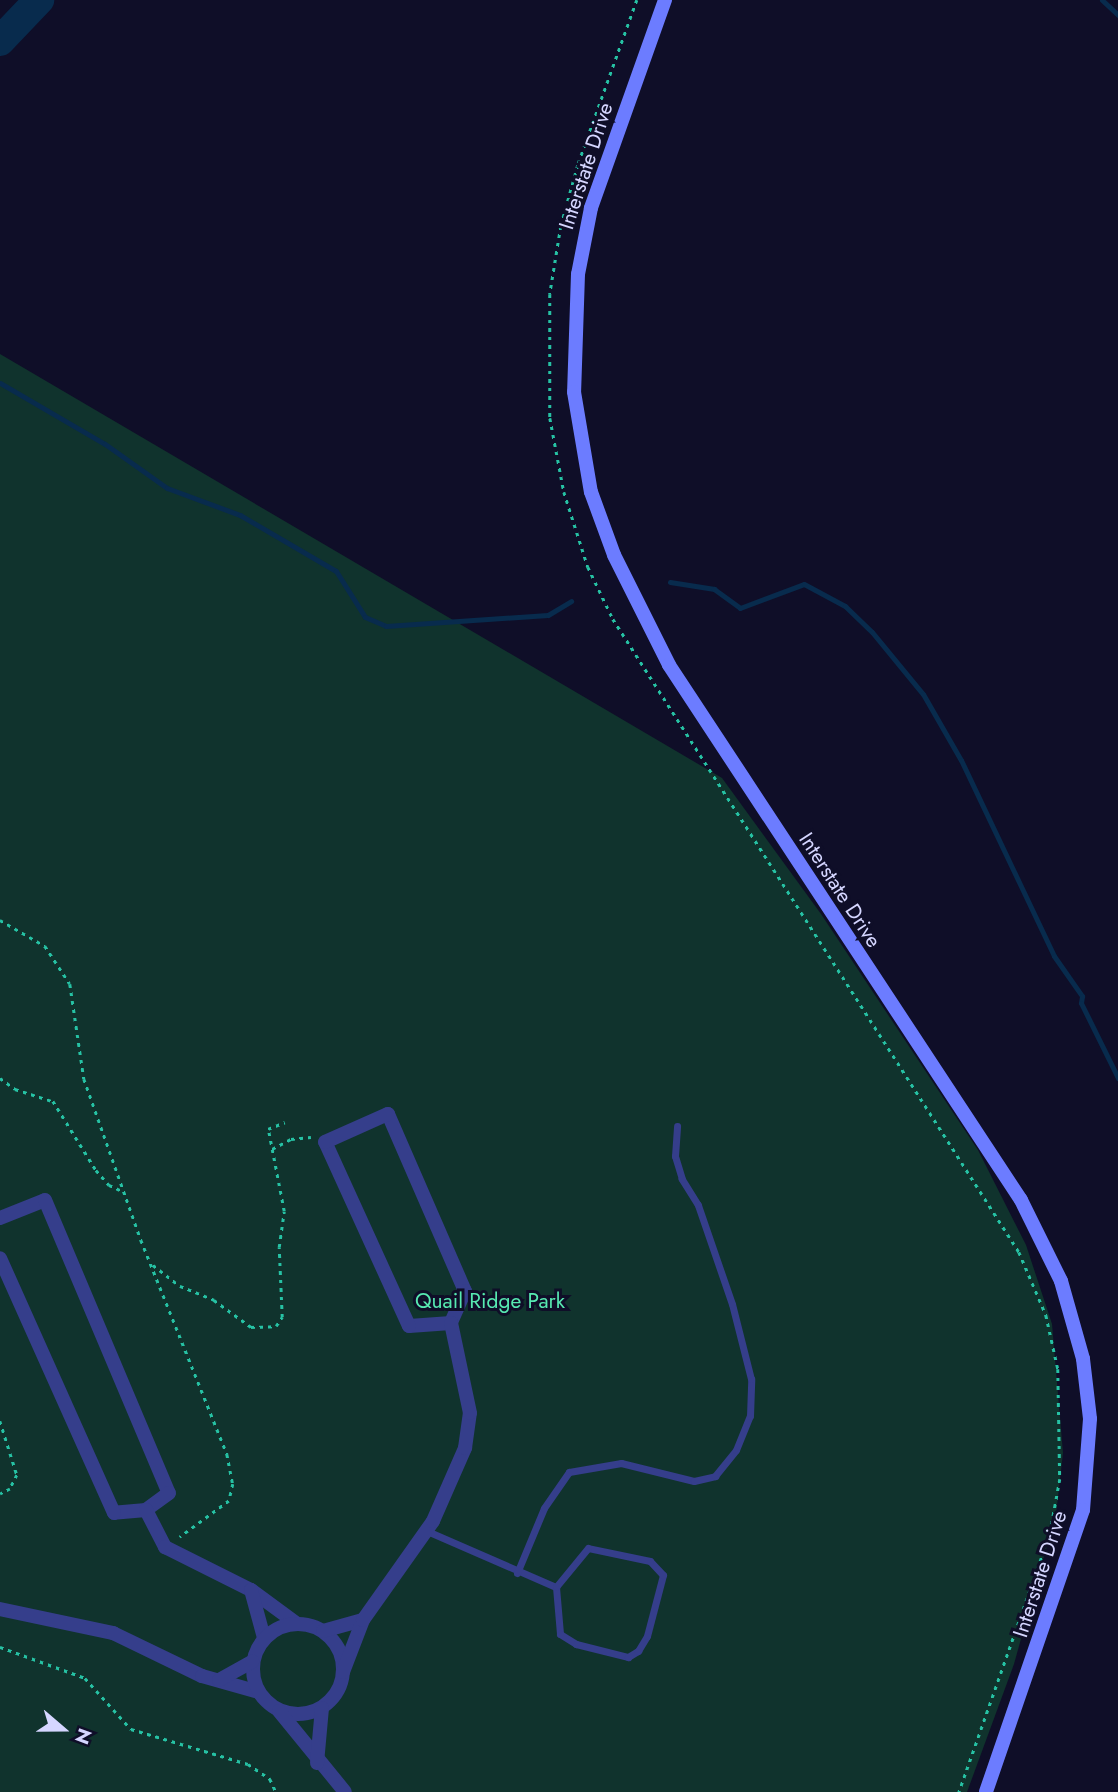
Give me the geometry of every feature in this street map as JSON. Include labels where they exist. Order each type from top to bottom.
[{"type":"main road","name":"Interstate Drive","points":[[665,0],[591,208],[578,274],[573,391],[592,492],[614,555],[669,665],[1037,1227],[1070,1304],[1083,1359],[1090,1429],[1083,1510],[986,1792]]},
{"type":"street","points":[[279,1712],[293,1715],[322,1708],[341,1686],[343,1672],[363,1620],[427,1531],[455,1479],[470,1413],[451,1323],[465,1291],[388,1114],[325,1142],[409,1326],[451,1323]]},
{"type":"street","points":[[0,1217],[44,1200],[169,1493],[146,1510],[114,1513],[0,1258]]},
{"type":"street","points":[[146,1510],[166,1547],[251,1590],[296,1623],[323,1631],[363,1620]]},
{"type":"street","points":[[251,1590],[264,1638]]},
{"type":"street","points":[[0,1609],[113,1633],[178,1666],[258,1692],[279,1712],[317,1763],[345,1792]]},
{"type":"street","points":[[219,1679],[252,1662],[264,1638],[296,1623]]},
{"type":"street","points":[[323,1631],[341,1656],[343,1672]]},
{"type":"street","points":[[252,1662],[258,1692]]},
{"type":"street","points":[[317,1763],[322,1708]]},
{"type":"lane","points":[[517,1573],[544,1508],[569,1472],[621,1463],[694,1481],[715,1476],[736,1450],[750,1416],[751,1379],[732,1304],[698,1205],[675,1156],[677,1126]]},
{"type":"lane","points":[[427,1531],[517,1573],[556,1587]]},
{"type":"lane","points":[[588,1548],[650,1560],[663,1575],[647,1636],[638,1651],[628,1657],[576,1644],[560,1634],[556,1587],[588,1548]]},
{"type":"path","points":[[638,0],[578,165],[561,226],[550,294],[550,418],[564,492],[588,567],[613,619],[1019,1251],[1046,1315],[1058,1369],[1060,1479],[1050,1534],[959,1792]]},
{"type":"path","points":[[0,920],[44,946],[70,984],[84,1079],[150,1263],[200,1378],[227,1454],[233,1483],[229,1501],[166,1547]]},
{"type":"path","points":[[0,1078],[15,1089],[53,1101],[96,1170],[109,1185],[124,1192]]},
{"type":"path","points":[[150,1263],[251,1327],[276,1326],[282,1317],[279,1247],[284,1211],[268,1129],[285,1122]]},
{"type":"path","points":[[272,1149],[306,1135],[325,1142]]},
{"type":"path","points":[[0,1421],[17,1475],[10,1489],[0,1494]]},
{"type":"path","points":[[0,1647],[85,1678],[131,1729],[248,1764],[270,1779],[276,1792]]},
{"type":"green space","name":"Quail Ridge Park","points":[[0,354],[722,778],[821,914],[978,1150],[1026,1245],[1052,1324],[1063,1453],[1056,1514],[1014,1664],[967,1792],[0,1792]]},
{"type":"waterway","points":[[0,41],[39,0]]},
{"type":"waterway","points":[[1102,0],[1118,15]]},
{"type":"waterway","points":[[0,383],[105,444],[167,488],[240,515],[336,571],[365,617],[386,626],[548,615],[571,601]]},
{"type":"waterway","points":[[670,582],[714,589],[740,608],[804,584],[845,606],[872,632],[923,694],[961,760],[1054,956],[1082,996],[1081,1003],[1118,1078]]}]
